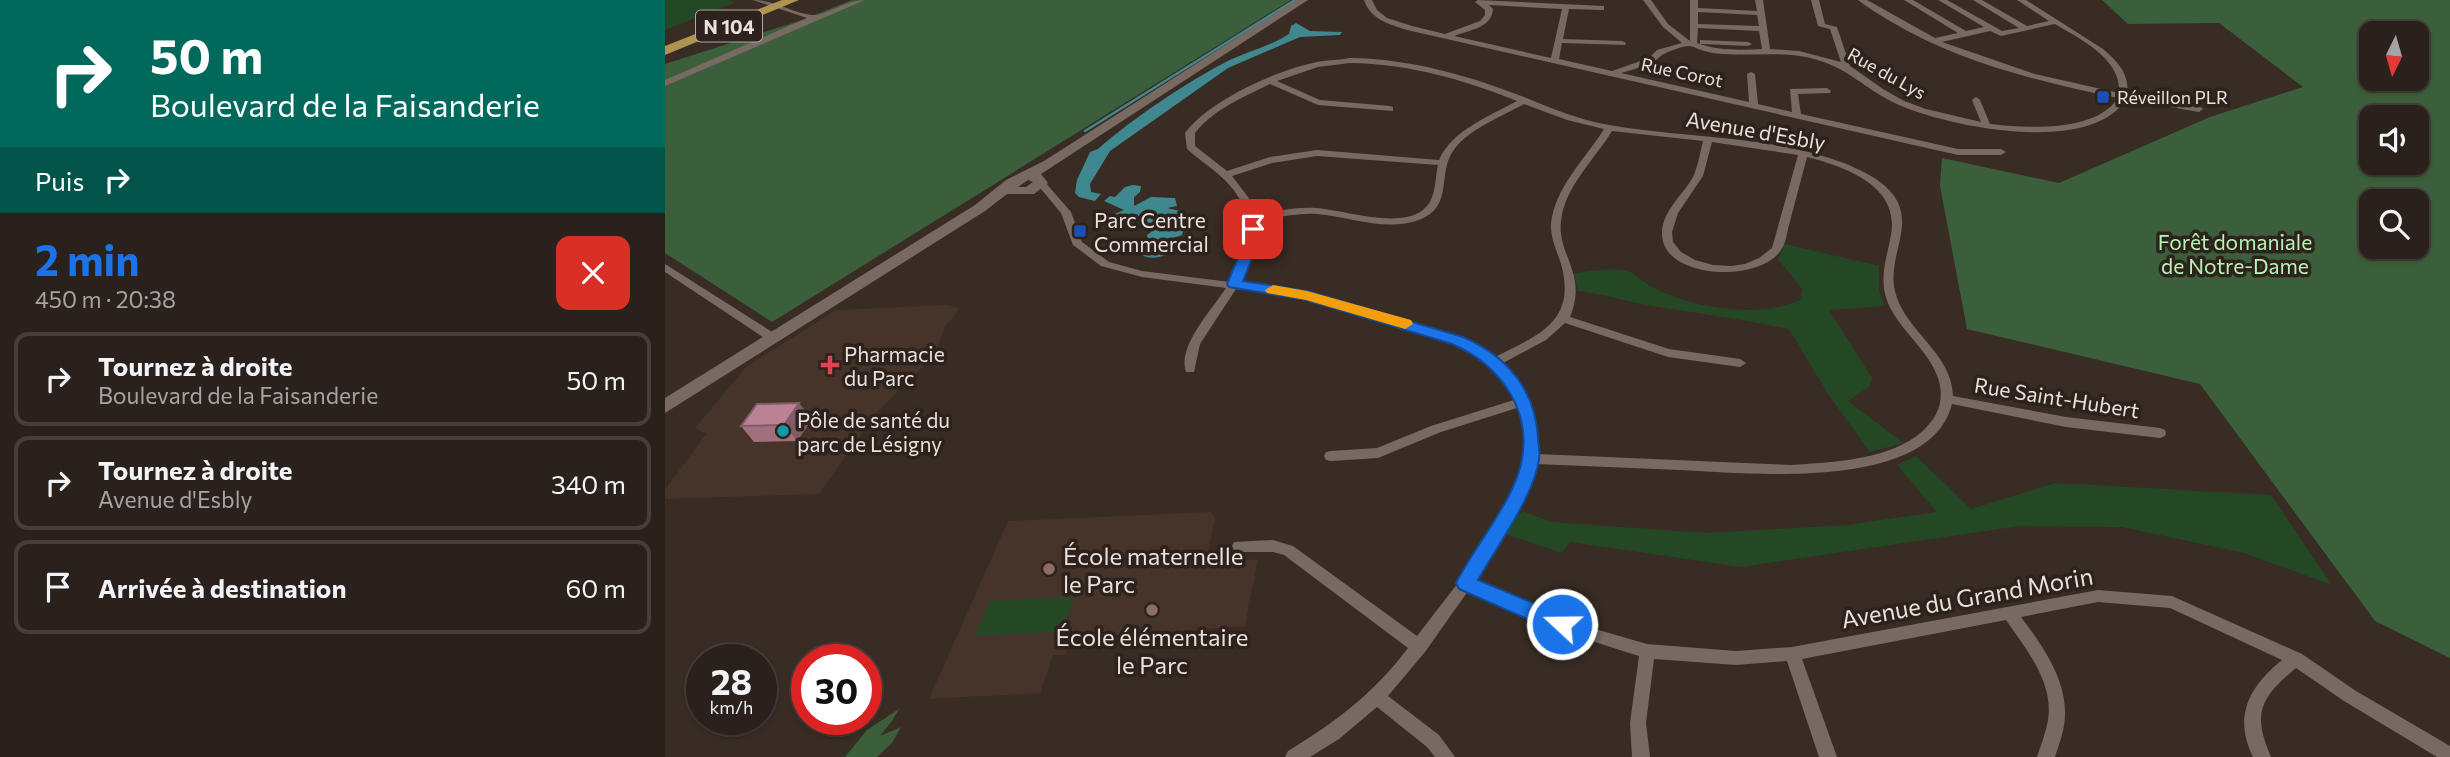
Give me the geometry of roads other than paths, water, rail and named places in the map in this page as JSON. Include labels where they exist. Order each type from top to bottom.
[{"type":"highway","name":"N 104","points":[[665,45],[778,0]]},
{"type":"highway","name":"N 104","points":[[665,51],[792,5]]},
{"type":"street","points":[[757,0],[792,5],[814,18]]},
{"type":"street","points":[[665,83],[861,0]]},
{"type":"street","points":[[665,407],[980,208],[1027,185],[1049,164],[1303,0]]},
{"type":"street","name":"Rue Corot","points":[[1368,0],[1370,8],[1389,22],[1444,36],[1797,113],[1958,152],[2001,152]]},
{"type":"street","name":"Rue du Lys","points":[[1647,0],[1669,33],[1691,43],[1722,52],[1766,48],[1812,55],[1846,66],[1881,92],[1918,110],[1987,127],[2036,130],[2090,122],[2104,117],[2123,97]]},
{"type":"street","points":[[1612,73],[1638,66],[1652,60],[1660,52],[1691,43],[1694,26],[1693,0]]},
{"type":"street","points":[[1759,0],[1766,48]]},
{"type":"street","points":[[1815,0],[1822,26],[1833,27],[1846,66]]},
{"type":"street","points":[[1862,0],[1933,41],[1985,61],[2123,97],[2199,109]]},
{"type":"street","points":[[1908,0],[1965,34]]},
{"type":"street","points":[[1942,0],[2001,34],[2054,22]]},
{"type":"street","points":[[1977,0],[2025,29]]},
{"type":"street","points":[[2021,0],[2094,46],[2114,63],[2122,75],[2123,97]]},
{"type":"street","points":[[1444,36],[1483,23],[1489,15],[1489,9],[1479,2]]},
{"type":"street","points":[[1479,2],[1601,8]]},
{"type":"street","points":[[1555,60],[1566,6]]},
{"type":"street","points":[[1693,10],[1761,13]]},
{"type":"street","points":[[1694,26],[1763,29]]},
{"type":"street","points":[[1933,41],[1991,28]]},
{"type":"street","points":[[1560,41],[1622,43]]},
{"type":"street","name":"Avenue d'Esbly","points":[[1253,219],[1243,197],[1226,175],[1190,147],[1190,133],[1213,112],[1269,81],[1300,68],[1333,61],[1402,61],[1462,76],[1561,116],[1609,128],[1744,143],[1803,154],[1855,171],[1879,186],[1894,200],[1898,220],[1887,284],[1891,301],[1940,368],[1948,399]]},
{"type":"street","points":[[1751,74],[1753,104]]},
{"type":"street","points":[[1269,81],[1318,102],[1390,109]]},
{"type":"street","points":[[1797,113],[1793,91],[1827,91]]},
{"type":"street","points":[[1190,369],[1189,353],[1234,284],[1252,241],[1253,219],[1301,211],[1325,211],[1385,221],[1415,219],[1428,212],[1436,202],[1442,163],[1449,150],[1462,138],[1525,100]]},
{"type":"street","points":[[1976,100],[1987,127]]},
{"type":"street","points":[[1495,362],[1542,337],[1565,319],[1571,299],[1571,283],[1559,245],[1556,222],[1563,194],[1597,150],[1609,128]]},
{"type":"street","points":[[1708,140],[1698,175],[1667,223],[1664,233],[1668,244],[1677,255],[1711,268],[1731,270],[1750,267],[1766,261],[1777,250],[1803,154]]},
{"type":"street","points":[[1226,175],[1270,160],[1317,153],[1442,163]]},
{"type":"street","points":[[1027,185],[1054,197],[1066,212],[1077,243],[1105,264],[1142,274],[1307,295],[1458,341],[1495,362],[1525,401],[1531,460],[1518,492],[1466,583],[1419,647],[1377,697],[1333,733],[1294,757]]},
{"type":"street","points":[[665,267],[773,338]]},
{"type":"street","points":[[1565,319],[1668,353],[1740,363]]},
{"type":"street","points":[[1531,460],[1790,470],[1832,467],[1899,451],[1926,438],[1940,421],[1948,399]]},
{"type":"street","name":"Rue Saint-Hubert","points":[[1948,399],[2066,422],[2160,433]]},
{"type":"street","points":[[1331,456],[1378,453],[1436,429],[1525,401]]},
{"type":"street","points":[[1239,546],[1273,546],[1288,550],[1419,647]]},
{"type":"street","name":"Avenue du Grand Morin","points":[[1466,583],[1518,608],[1585,633],[1647,650],[1736,658],[1793,654],[2098,596],[2172,602],[2296,659],[2350,696],[2450,755]]},
{"type":"street","points":[[2009,612],[2042,660],[2056,697],[2057,716],[2046,757]]},
{"type":"street","points":[[1641,757],[1638,723],[1647,650]]},
{"type":"street","points":[[1793,654],[1828,757]]},
{"type":"street","points":[[2262,757],[2250,722],[2256,701],[2270,678],[2296,659]]},
{"type":"street","points":[[1377,697],[1433,741],[1446,757]]},
{"type":"water","points":[[1296,23],[1310,31],[1342,32],[1340,35],[1300,37],[1228,68],[1110,151],[1090,184],[1091,192],[1101,194],[1095,201],[1079,197],[1075,193],[1077,180],[1090,152],[1208,71],[1281,39],[1289,34],[1291,26]]},
{"type":"water","points":[[1141,186],[1140,192],[1134,197],[1134,206],[1151,197],[1175,198],[1177,206],[1167,208],[1180,211],[1188,218],[1182,235],[1167,240],[1168,254],[1148,257],[1129,247],[1148,240],[1147,235],[1151,232],[1147,228],[1113,219],[1101,225],[1096,222],[1124,210],[1104,201],[1110,196],[1115,197],[1125,187]]},
{"type":"waterway","points":[[1085,131],[1295,0]]},
{"type":"place","name":"Réveillon PLR","points":[[2103,97]]},
{"type":"place","name":"Parc Centre Commercial","points":[[1080,231]]},
{"type":"place","name":"Pharmacie du Parc","points":[[830,365]]},
{"type":"place","name":"Pôle de santé du parc de Lésigny","points":[[783,431]]},
{"type":"place","name":"École maternelle le Parc","points":[[1049,569]]},
{"type":"place","name":"École élémentaire le Parc","points":[[1152,610]]},
{"type":"park label","name":"Forêt domaniale de Notre-Dame","points":[[2235,253]]}]
